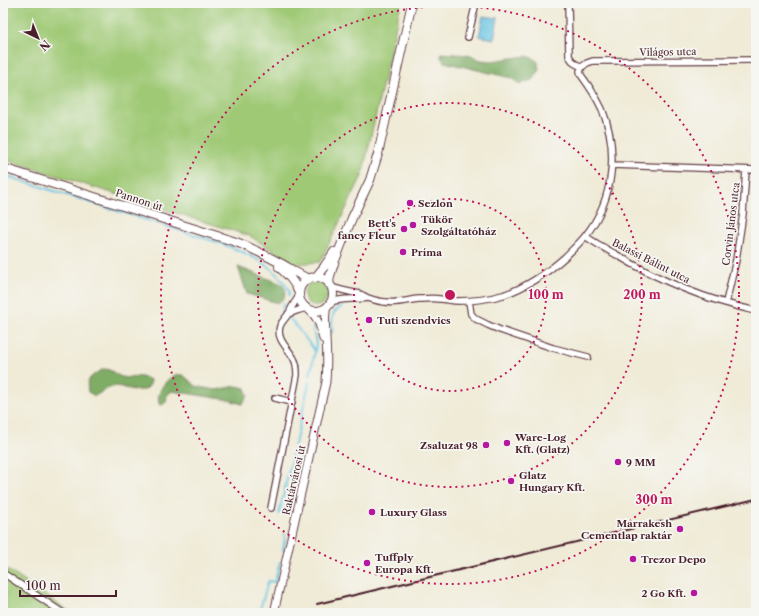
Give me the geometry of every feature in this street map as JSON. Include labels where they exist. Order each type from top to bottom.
[{"type":"main road","points":[[299,295],[302,285],[312,278],[328,262],[352,218],[370,180],[378,154],[412,3]]},
{"type":"main road","name":"Pannon út","points":[[3,168],[236,242],[267,256],[296,273],[312,278]]},
{"type":"main road","name":"Raktárvárosi út","points":[[329,304],[332,294],[330,276],[352,218]]},
{"type":"main road","name":"Pannon út","points":[[267,256],[296,285],[299,295]]},
{"type":"main road","points":[[312,278],[323,279],[330,286]]},
{"type":"main road","name":"Raktárvárosi út","points":[[299,295],[301,303],[308,309]]},
{"type":"main road","points":[[308,309],[313,311],[320,310],[329,304]]},
{"type":"street","points":[[468,37],[476,3]]},
{"type":"street","points":[[330,286],[362,295],[367,298],[386,302],[439,298],[469,301],[499,296],[512,292],[530,283],[549,270],[586,236],[604,204],[609,185],[612,165],[610,139],[606,120],[598,102],[581,75],[580,71],[582,67],[574,63],[569,56],[568,3]]},
{"type":"street","name":"Világos utca","points":[[582,67],[593,61],[756,60]]},
{"type":"street","points":[[612,165],[756,170]]},
{"type":"street","name":"Corvin János utca","points":[[726,303],[736,260],[743,214],[746,170]]},
{"type":"street","name":"Balassi Bálint utca","points":[[586,236],[632,264],[669,283],[701,295],[756,311]]},
{"type":"street","points":[[271,508],[297,376],[296,364],[290,352],[282,342],[279,333],[283,320],[299,295]]},
{"type":"street","points":[[329,304],[343,299],[367,298]]},
{"type":"street","points":[[469,301],[471,314],[476,319],[488,325],[553,348],[588,357]]},
{"type":"street","name":"Raktárvárosi út","points":[[274,613],[326,382],[328,365],[325,328],[326,312],[329,304]]},
{"type":"street","points":[[288,314],[299,310],[308,309]]},
{"type":"street","name":"Raktárvárosi út","points":[[308,309],[318,321],[327,350]]},
{"type":"street","points":[[275,398],[292,402]]},
{"type":"street","points":[[3,572],[63,613]]},
{"type":"green space","points":[[3,3],[401,3],[362,176],[320,262],[294,264],[250,236],[3,159]]},
{"type":"green space","points":[[441,53],[471,55],[480,60],[491,61],[526,56],[533,58],[538,62],[539,71],[534,79],[520,84],[511,78],[444,62],[441,57]]},
{"type":"green space","points":[[238,267],[282,284],[286,291],[284,298],[278,303],[247,294]]},
{"type":"green space","points":[[311,282],[321,282],[328,289],[328,299],[321,306],[311,306],[304,299],[304,289]]},
{"type":"green space","points":[[104,369],[126,378],[146,378],[150,380],[150,385],[145,390],[134,390],[116,386],[108,388],[95,396],[88,392],[87,387],[89,380],[93,375]]},
{"type":"green space","points":[[183,375],[196,386],[205,388],[216,390],[237,386],[245,388],[248,396],[242,404],[229,400],[172,391],[167,395],[166,402],[162,405],[159,404],[158,400],[160,392],[164,384],[173,376]]},
{"type":"green space","points":[[3,567],[72,613],[3,613]]},
{"type":"water","points":[[483,16],[498,18],[494,39],[479,36]]},
{"type":"waterway","points":[[3,175],[220,243],[250,255],[268,266],[276,273],[289,290],[289,296]]},
{"type":"waterway","points":[[284,304],[282,311],[291,320],[315,352],[310,375]]},
{"type":"waterway","points":[[332,333],[333,314],[342,307]]},
{"type":"waterway","points":[[313,327],[316,344],[315,351]]},
{"type":"waterway","points":[[279,514],[309,383]]},
{"type":"waterway","points":[[283,550],[285,539],[284,533]]},
{"type":"waterway","points":[[259,613],[268,582],[275,582],[280,562]]},
{"type":"railway","points":[[317,604],[756,499]]},
{"type":"place","name":"Sezlon","points":[[410,203]]},
{"type":"place","name":"Tükör Szolgáltatóház","points":[[413,225]]},
{"type":"place","name":"Bett's fancy Fleur","points":[[404,229]]},
{"type":"place","name":"Príma","points":[[403,252]]},
{"type":"place","name":"Tuti szendvics","points":[[369,320]]},
{"type":"place","name":"Ware-Log Kft. (Glatz)","points":[[507,443]]},
{"type":"place","name":"Zsaluzat 98","points":[[486,445]]},
{"type":"place","name":"9 MM","points":[[618,462]]},
{"type":"place","name":"Glatz Hungary Kft.","points":[[511,481]]},
{"type":"place","name":"Luxury Glass","points":[[372,512]]},
{"type":"place","name":"Marrakesh Cementlap raktár","points":[[680,529]]},
{"type":"place","name":"Trezor Depo","points":[[633,559]]},
{"type":"place","name":"Tuffply Europa Kft.","points":[[367,563]]},
{"type":"place","name":"2 Go Kft.","points":[[694,593]]}]
